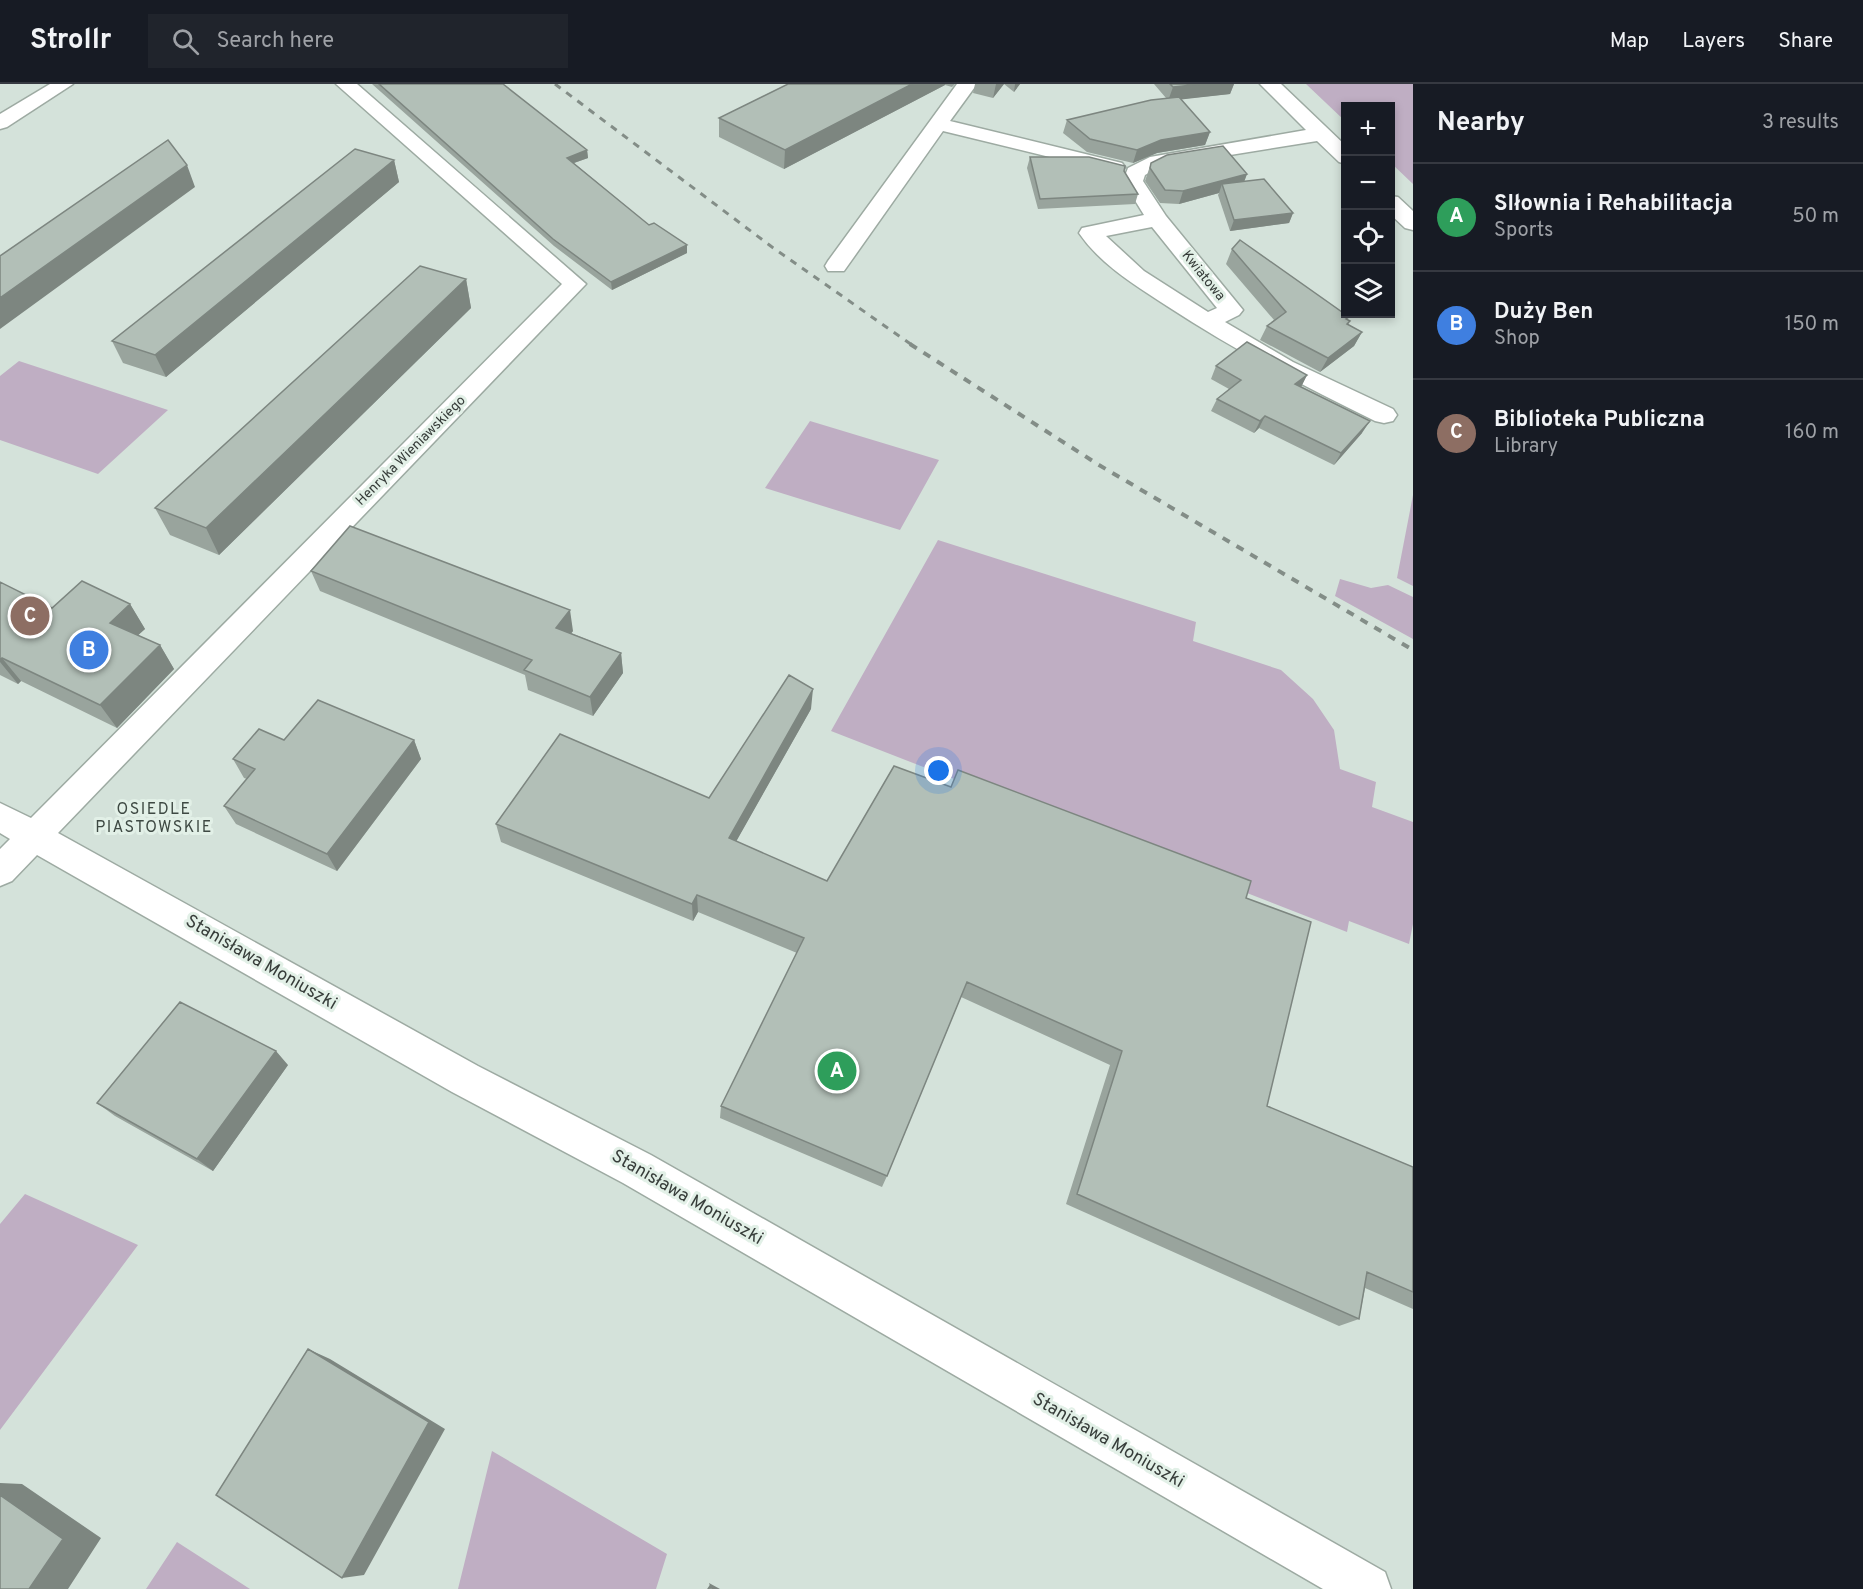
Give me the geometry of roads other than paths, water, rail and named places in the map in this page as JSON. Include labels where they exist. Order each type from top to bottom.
[{"type":"street","points":[[0,123],[63,84]]},
{"type":"street","name":"Henryka Wieniawskiego","points":[[34,835],[575,284],[346,84]]},
{"type":"street","points":[[836,266],[967,84]]},
{"type":"street","points":[[1270,84],[1344,156]]},
{"type":"street","points":[[937,124],[1135,172],[1157,161],[1320,134]]},
{"type":"street","name":"Kwiatowa","points":[[1135,172],[1133,182],[1157,219],[1231,310],[1207,322]]},
{"type":"street","points":[[1395,207],[1413,223]]},
{"type":"street","points":[[1157,219],[1090,233],[1136,276],[1207,322]]},
{"type":"street","name":"Kwiatowa","points":[[1207,322],[1284,368],[1384,415]]},
{"type":"street","name":"Stanisława Moniuszki","points":[[0,817],[465,1079],[638,1169],[1368,1589]]},
{"type":"street","points":[[0,871],[34,835]]},
{"type":"railway","points":[[555,84],[772,247],[912,345]]},
{"type":"railway","points":[[910,344],[1099,465],[1413,650]]},
{"type":"place","name":"Biblioteka Publiczna","points":[[30,616]]},
{"type":"place","name":"Duży Ben","points":[[89,650]]},
{"type":"place","name":"SIłownia i Rehabilitacja","points":[[837,1071]]},
{"type":"district","name":"OSIEDLE PIASTOWSKIE","points":[[154,819]]}]
